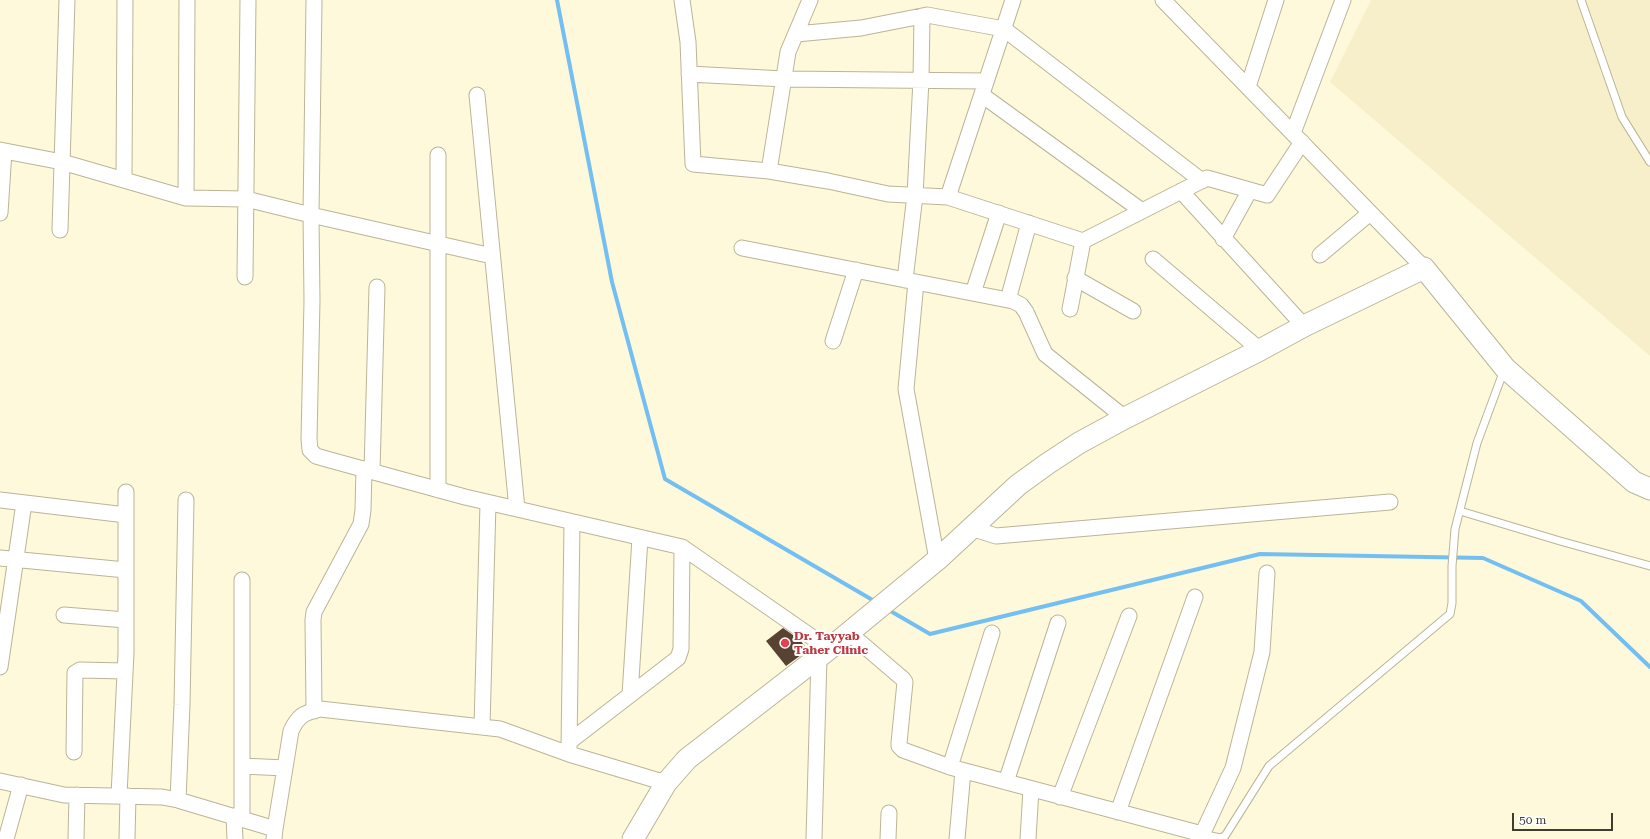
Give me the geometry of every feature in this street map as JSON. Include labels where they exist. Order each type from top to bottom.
[{"type":"street","points":[[60,230],[67,0]]},
{"type":"street","points":[[124,180],[125,0]]},
{"type":"street","points":[[186,198],[187,0]]},
{"type":"street","points":[[245,277],[248,0]]},
{"type":"street","points":[[314,0],[310,450],[316,456],[438,490],[488,503],[682,547],[824,653]]},
{"type":"street","points":[[682,0],[688,42],[694,164],[769,170],[888,194],[948,196],[1083,241],[1207,178],[1267,195],[1297,138],[1343,0]]},
{"type":"street","points":[[769,170],[788,52],[810,0]]},
{"type":"street","points":[[948,196],[1013,0]]},
{"type":"street","points":[[1248,87],[1276,0]]},
{"type":"street","points":[[1171,3],[1248,87],[1424,268],[1505,368],[1634,482],[1650,489]]},
{"type":"street","points":[[796,34],[861,28],[927,15],[1004,29],[1202,181]]},
{"type":"street","points":[[922,16],[921,80],[906,389],[937,560]]},
{"type":"street","points":[[689,74],[784,79],[986,81]]},
{"type":"street","points":[[477,95],[516,509]]},
{"type":"street","points":[[982,95],[1142,211]]},
{"type":"street","points":[[0,212],[2,151],[62,162],[186,198],[246,199],[492,256]]},
{"type":"street","points":[[438,155],[438,490]]},
{"type":"street","points":[[1224,239],[1250,190]]},
{"type":"street","points":[[1181,191],[1304,326]]},
{"type":"street","points":[[973,293],[999,213]]},
{"type":"street","points":[[1320,256],[1370,213]]},
{"type":"street","points":[[1008,300],[1029,223]]},
{"type":"street","points":[[1070,309],[1083,241]]},
{"type":"street","points":[[742,248],[1013,301],[1021,305],[1026,312],[1045,354],[1125,418]]},
{"type":"street","points":[[1153,259],[1260,350]]},
{"type":"street","points":[[633,839],[666,782],[687,759],[824,653],[937,560],[1018,485],[1047,464],[1125,418],[1260,350],[1304,326],[1424,268]]},
{"type":"street","points":[[833,341],[856,270]]},
{"type":"street","points":[[1076,278],[1133,311]]},
{"type":"street","points":[[314,711],[314,612],[361,524],[368,470],[377,287]]},
{"type":"street","points":[[126,492],[126,620],[123,796],[127,839]]},
{"type":"street","points":[[0,500],[126,515]]},
{"type":"street","points":[[178,800],[182,705],[186,500]]},
{"type":"street","points":[[971,528],[996,536],[1390,502]]},
{"type":"street","points":[[0,668],[3,619],[16,560],[24,503]]},
{"type":"street","points":[[482,727],[488,503]]},
{"type":"street","points":[[569,748],[572,522]]},
{"type":"street","points":[[630,695],[640,538]]},
{"type":"street","points":[[569,748],[630,695],[678,658],[680,654],[682,547]]},
{"type":"street","points":[[0,558],[126,570]]},
{"type":"street","points":[[856,626],[905,682],[899,743],[903,750],[956,769],[1118,812],[1201,837],[1233,768],[1262,652],[1267,572]]},
{"type":"street","points":[[235,839],[242,766],[242,580]]},
{"type":"street","points":[[1118,812],[1195,596]]},
{"type":"street","points":[[64,615],[126,620]]},
{"type":"street","points":[[1060,797],[1128,616]]},
{"type":"street","points":[[1006,782],[1058,622]]},
{"type":"street","points":[[957,839],[956,769],[992,633]]},
{"type":"street","points":[[814,839],[824,653]]},
{"type":"street","points":[[74,752],[75,673],[80,670],[125,671]]},
{"type":"street","points":[[0,781],[64,795],[154,796],[178,800],[238,817],[274,834],[291,731],[297,720],[307,712],[320,709],[500,729],[569,748],[666,782]]},
{"type":"street","points":[[242,766],[285,768]]},
{"type":"street","points":[[6,839],[21,785]]},
{"type":"street","points":[[1028,839],[1031,789]]},
{"type":"street","points":[[76,839],[77,795]]},
{"type":"street","points":[[888,839],[889,813]]},
{"type":"lane","points":[[1581,0],[1622,116],[1650,162]]},
{"type":"lane","points":[[1201,837],[1220,838],[1225,836],[1269,766],[1450,614],[1452,603],[1452,566],[1455,529],[1477,443],[1505,368]]},
{"type":"lane","points":[[1460,511],[1650,566]]},
{"type":"shaded area","points":[[1371,0],[1650,0],[1650,356],[1330,82]]},
{"type":"building","points":[[783,628],[800,640],[808,650],[786,666],[766,641]]},
{"type":"waterway","points":[[557,0],[612,282],[665,479],[876,602]]},
{"type":"waterway","points":[[887,609],[930,634],[1260,554],[1483,558],[1581,601],[1650,667]]},
{"type":"place","name":"Dr. Tayyab Taher Clinic","points":[[785,643]]}]
